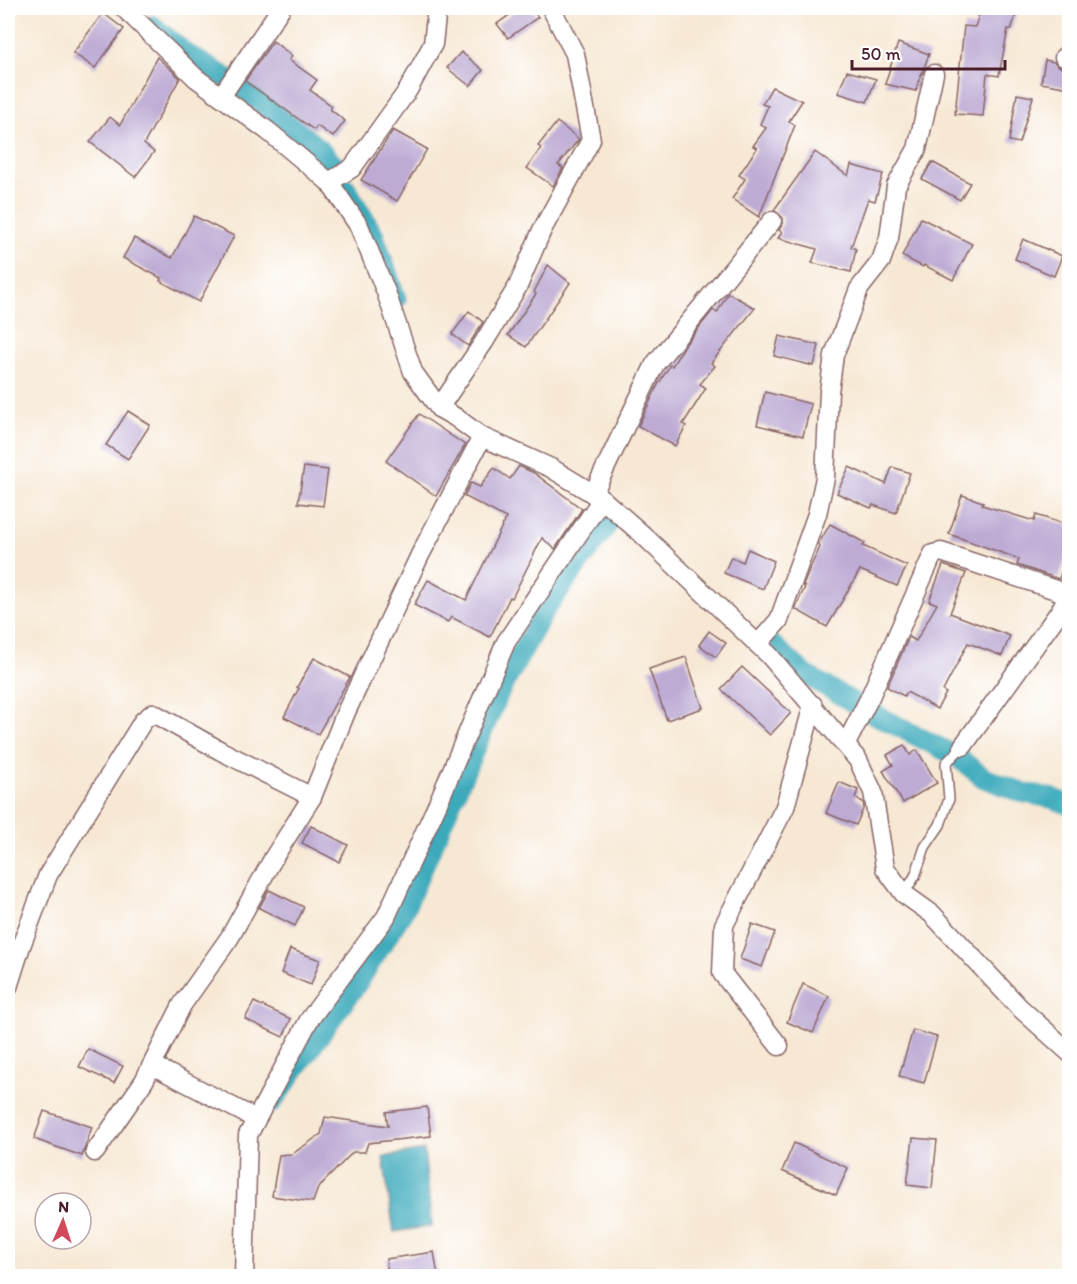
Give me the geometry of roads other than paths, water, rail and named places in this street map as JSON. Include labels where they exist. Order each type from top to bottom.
[{"type":"street","points":[[124,8],[196,78],[228,88],[329,182],[359,226],[386,292],[413,372],[439,408],[482,437],[551,468],[598,496],[643,535],[758,645],[813,705],[858,760],[873,792],[885,868],[904,894],[932,914],[1019,1007],[1070,1053]]},
{"type":"street","points":[[228,88],[281,8]]},
{"type":"street","points":[[329,182],[352,168],[408,90],[433,44],[436,8]]},
{"type":"street","points":[[439,408],[484,342],[518,286],[542,230],[591,140],[575,54],[551,8]]},
{"type":"street","points":[[758,645],[779,620],[817,514],[825,478],[829,392],[834,355],[859,289],[881,261],[886,246],[896,186],[917,149],[934,74]]},
{"type":"street","points":[[244,1276],[248,1135],[256,1119],[309,1020],[386,917],[438,803],[506,642],[598,496],[655,364],[772,220]]},
{"type":"street","points":[[95,1152],[144,1081],[182,1005],[230,937],[274,857],[312,797],[346,712],[420,555],[482,437]]},
{"type":"street","points":[[846,744],[933,554],[941,552],[1069,593],[1060,611],[963,746]]},
{"type":"street","points":[[779,1046],[722,973],[724,925],[785,807],[813,705]]},
{"type":"street","points":[[8,987],[48,874],[143,721],[153,713],[220,751],[312,797]]},
{"type":"street","points":[[152,1065],[256,1119]]},
{"type":"lane","points":[[904,894],[915,876],[925,847],[940,825],[949,799],[946,764],[963,746]]},
{"type":"water","points":[[424,1150],[432,1226],[394,1232],[383,1157]]},
{"type":"waterway","points":[[153,26],[185,53],[225,77],[276,115],[316,146],[336,167]]},
{"type":"waterway","points":[[346,188],[374,236],[396,299]]},
{"type":"waterway","points":[[271,1103],[358,982],[404,910],[499,693],[546,608],[607,525]]},
{"type":"waterway","points":[[771,644],[806,675],[858,705]]},
{"type":"waterway","points":[[870,712],[956,756],[984,778],[1024,793],[1051,798],[1070,805]]}]
